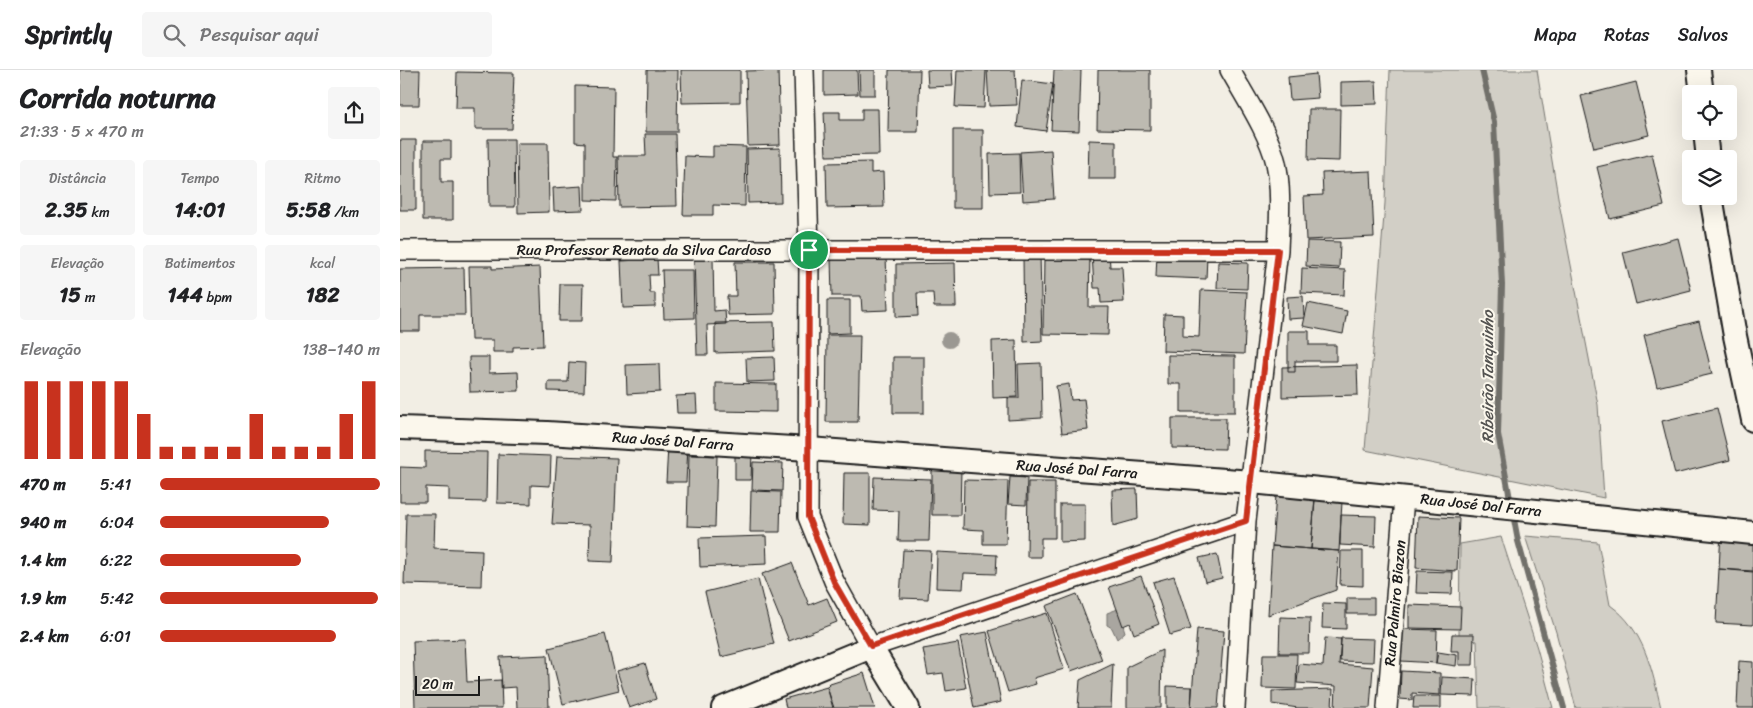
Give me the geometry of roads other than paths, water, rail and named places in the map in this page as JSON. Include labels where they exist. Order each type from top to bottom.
[{"type":"street","points":[[804,70],[809,250],[808,517],[834,582],[908,708]]},
{"type":"street","points":[[1230,70],[1257,118],[1276,162],[1280,206],[1278,250],[1246,521],[1235,708]]},
{"type":"street","points":[[1699,70],[1701,85]]},
{"type":"street","points":[[1713,205],[1735,336],[1753,420]]},
{"type":"street","name":"Rua Professor Renato da Silva Cardoso","points":[[400,250],[1278,250]]},
{"type":"street","name":"Rua José Dal Farra","points":[[400,428],[547,433],[809,449],[1252,482],[1404,498],[1492,504],[1753,533]]},
{"type":"street","name":"Rua Palmiro Biazon","points":[[1387,708],[1404,498]]},
{"type":"street","points":[[723,708],[871,646],[1246,521]]},
{"type":"waterway","name":"Ribeirão Tanquinho","points":[[1482,70],[1494,122],[1502,285],[1498,434],[1511,504]]},
{"type":"waterway","name":"Ribeirão Tanquinho","points":[[1513,514],[1518,541],[1564,708]]}]
